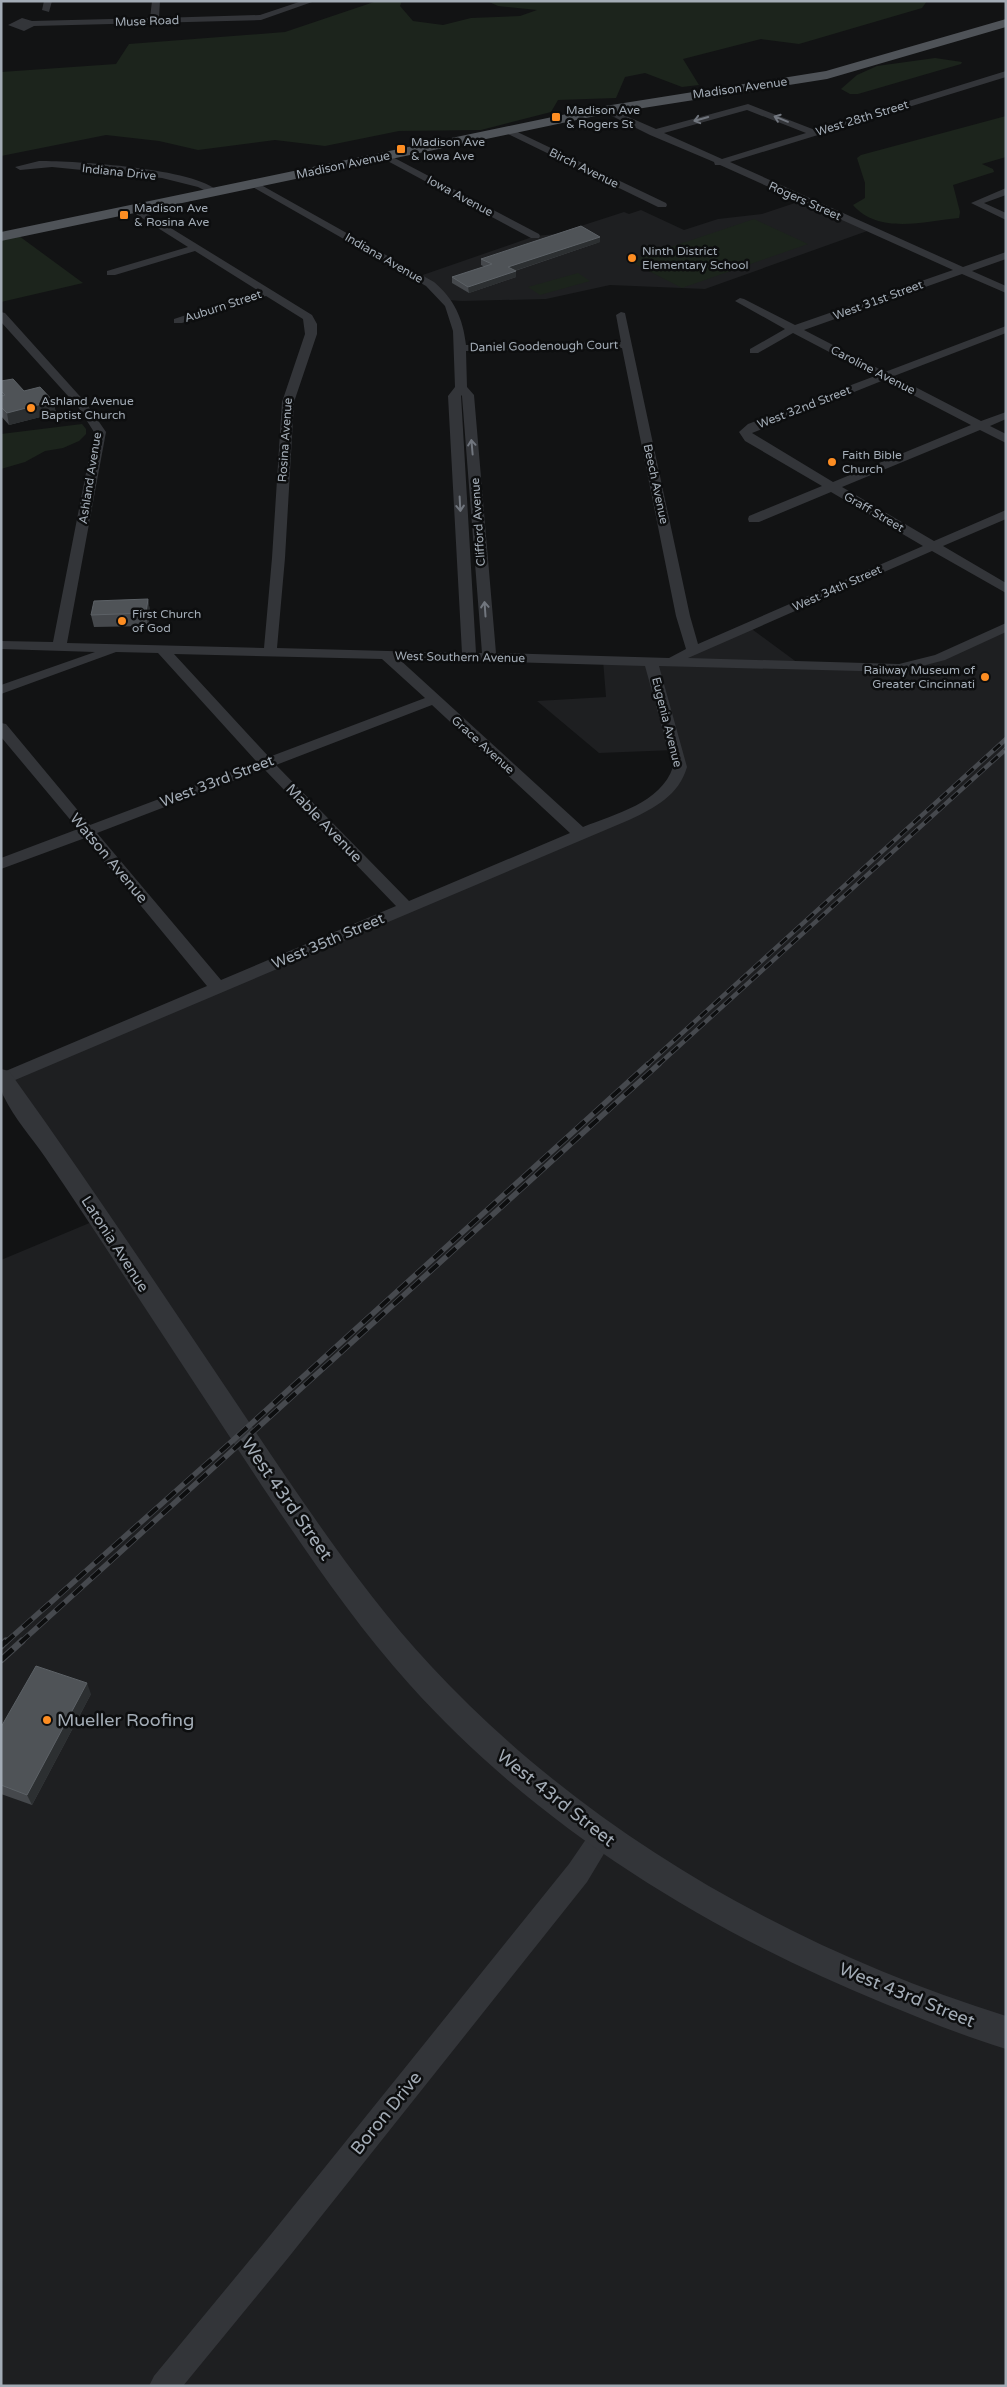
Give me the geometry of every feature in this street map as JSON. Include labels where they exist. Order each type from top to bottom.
[{"type":"main road","name":"Madison Avenue","points":[[1,237],[605,110],[827,75],[1006,23]]},
{"type":"street","points":[[46,10],[48,1]]},
{"type":"street","points":[[154,21],[156,1]]},
{"type":"street","name":"Muse Road","points":[[32,24],[261,17],[311,1]]},
{"type":"street","name":"West 28th Street","points":[[718,162],[1006,74]]},
{"type":"street","points":[[653,133],[748,107],[815,133]]},
{"type":"street","name":"Rogers Street","points":[[605,110],[1006,290]]},
{"type":"street","name":"Birch Avenue","points":[[507,130],[662,205]]},
{"type":"street","name":"Iowa Avenue","points":[[385,156],[535,236]]},
{"type":"street","name":"Indiana Drive","points":[[20,167],[52,164],[171,177],[199,182],[214,192]]},
{"type":"street","name":"Indiana Avenue","points":[[254,184],[437,290],[448,300],[456,315],[460,348],[460,371]]},
{"type":"street","points":[[1006,191],[976,203],[1006,217]]},
{"type":"street","name":"Rosina Avenue","points":[[135,209],[308,317],[312,325],[310,341],[288,392],[275,606],[270,652]]},
{"type":"street","points":[[111,273],[195,248]]},
{"type":"street","name":"West 31st Street","points":[[754,351],[786,332],[1006,255]]},
{"type":"street","name":"Auburn Street","points":[[178,320],[267,292]]},
{"type":"street","name":"Caroline Avenue","points":[[740,301],[1006,439]]},
{"type":"street","name":"Ashland Avenue","points":[[1,315],[82,405],[100,432],[59,646]]},
{"type":"street","name":"Beech Avenue","points":[[621,315],[683,616],[694,652]]},
{"type":"street","name":"West 32nd Street","points":[[744,432],[752,427],[1006,329]]},
{"type":"street","name":"Daniel Goodenough Court","points":[[460,348],[628,345]]},
{"type":"street","name":"Clifford Avenue","points":[[460,371],[461,388],[468,395],[488,658]]},
{"type":"street","name":"Clifford Avenue","points":[[461,388],[454,396],[469,657]]},
{"type":"street","points":[[754,520],[1006,415]]},
{"type":"street","name":"Graff Street","points":[[744,432],[749,438],[1006,589]]},
{"type":"street","name":"West 34th Street","points":[[668,662],[1006,514]]},
{"type":"street","points":[[918,666],[933,661],[1006,627]]},
{"type":"street","name":"West Southern Avenue","points":[[1,645],[877,668],[918,666]]},
{"type":"street","points":[[1,690],[118,648]]},
{"type":"street","name":"Mable Avenue","points":[[162,649],[266,762],[406,907]]},
{"type":"street","name":"Grace Avenue","points":[[386,655],[581,834]]},
{"type":"street","name":"Eugenia Avenue","points":[[651,662],[680,767],[676,782],[654,801]]},
{"type":"street","name":"West 33rd Street","points":[[1,864],[433,700]]},
{"type":"street","name":"Watson Avenue","points":[[1,728],[218,988]]},
{"type":"street","name":"West 35th Street","points":[[2,1079],[581,834],[654,801]]},
{"type":"street","name":"Latonia Avenue","points":[[2,1079],[54,1152],[227,1412]]},
{"type":"street","name":"West 43rd Street","points":[[227,1412],[350,1590],[420,1676],[512,1766],[602,1836],[678,1885],[772,1938],[876,1985],[1006,2033]]},
{"type":"street","name":"Boron Drive","points":[[164,2386],[278,2248],[578,1873],[602,1836]]},
{"type":"shaded area","points":[[377,1],[402,1],[400,6],[413,21],[443,25],[471,18],[520,16],[537,10],[498,6],[487,1],[927,1],[922,8],[799,44],[761,39],[683,59],[699,85],[682,87],[645,73],[625,77],[616,98],[558,100],[551,112],[481,130],[399,131],[325,146],[275,140],[198,150],[159,141],[106,135],[1,156],[1,72],[116,64],[129,44],[285,32]]},
{"type":"shaded area","points":[[935,58],[962,62],[961,64],[858,94],[850,94],[841,89],[857,75],[877,66]]},
{"type":"shaded area","points":[[1006,116],[1006,157],[982,164],[993,169],[994,172],[953,185],[960,212],[959,218],[903,224],[889,223],[876,220],[864,214],[853,205],[865,198],[865,183],[857,158],[861,155]]},
{"type":"shaded area","name":"Ninth District Elementary School","points":[[804,200],[870,230],[705,289],[610,285],[546,299],[462,301],[448,300],[417,277],[535,236],[556,234],[624,212],[629,214],[641,210],[684,230],[718,219],[762,214]]},
{"type":"shaded area","points":[[754,219],[808,244],[682,288],[629,261]]},
{"type":"shaded area","points":[[19,236],[83,283],[1,302],[1,240]]},
{"type":"shaded area","points":[[578,273],[590,281],[540,295],[528,287]]},
{"type":"shaded area","points":[[82,424],[86,429],[86,434],[79,441],[63,448],[45,451],[25,462],[1,469],[1,434]]},
{"type":"shaded area","points":[[749,627],[802,666],[918,666],[1006,627],[1006,2386],[1,2386],[1,1260],[99,1219],[3,1079],[646,805],[676,782],[675,750],[599,753],[537,701],[606,697],[603,660],[668,662]]},
{"type":"building","name":"Ninth District Elementary School","points":[[581,226],[600,237],[508,267],[516,271],[468,287],[452,277],[492,264],[481,259]]},
{"type":"building","points":[[13,379],[24,391],[40,387],[53,401],[7,413],[1,407],[1,396],[5,395],[1,391],[1,381]]},
{"type":"building","points":[[148,599],[146,613],[91,615],[94,601]]},
{"type":"building","name":"Mueller Roofing","points":[[36,1666],[87,1683],[27,1795],[1,1785],[1,1727]]},
{"type":"railway","points":[[647,1065],[1006,739]]},
{"type":"railway","points":[[658,1065],[1006,749]]},
{"type":"railway","points":[[5,1643],[230,1443],[648,1064]]},
{"type":"railway","points":[[20,1643],[659,1064]]},
{"type":"railway","points":[[1,1646],[6,1641]]},
{"type":"railway","points":[[1,1660],[22,1641]]},
{"type":"place","name":"Madison Ave & Rogers St","points":[[556,117]]},
{"type":"place","name":"Madison Ave & Iowa Ave","points":[[401,149]]},
{"type":"place","name":"Madison Ave & Rosina Ave","points":[[124,215]]},
{"type":"place","name":"Ninth District Elementary School","points":[[632,258]]},
{"type":"place","name":"Ashland Avenue Baptist Church","points":[[31,408]]},
{"type":"place","name":"Faith Bible Church","points":[[832,462]]},
{"type":"place","name":"First Church of God","points":[[122,621]]},
{"type":"place","name":"Railway Museum of Greater Cincinnati","points":[[985,677]]},
{"type":"place","name":"Mueller Roofing","points":[[47,1720]]}]
